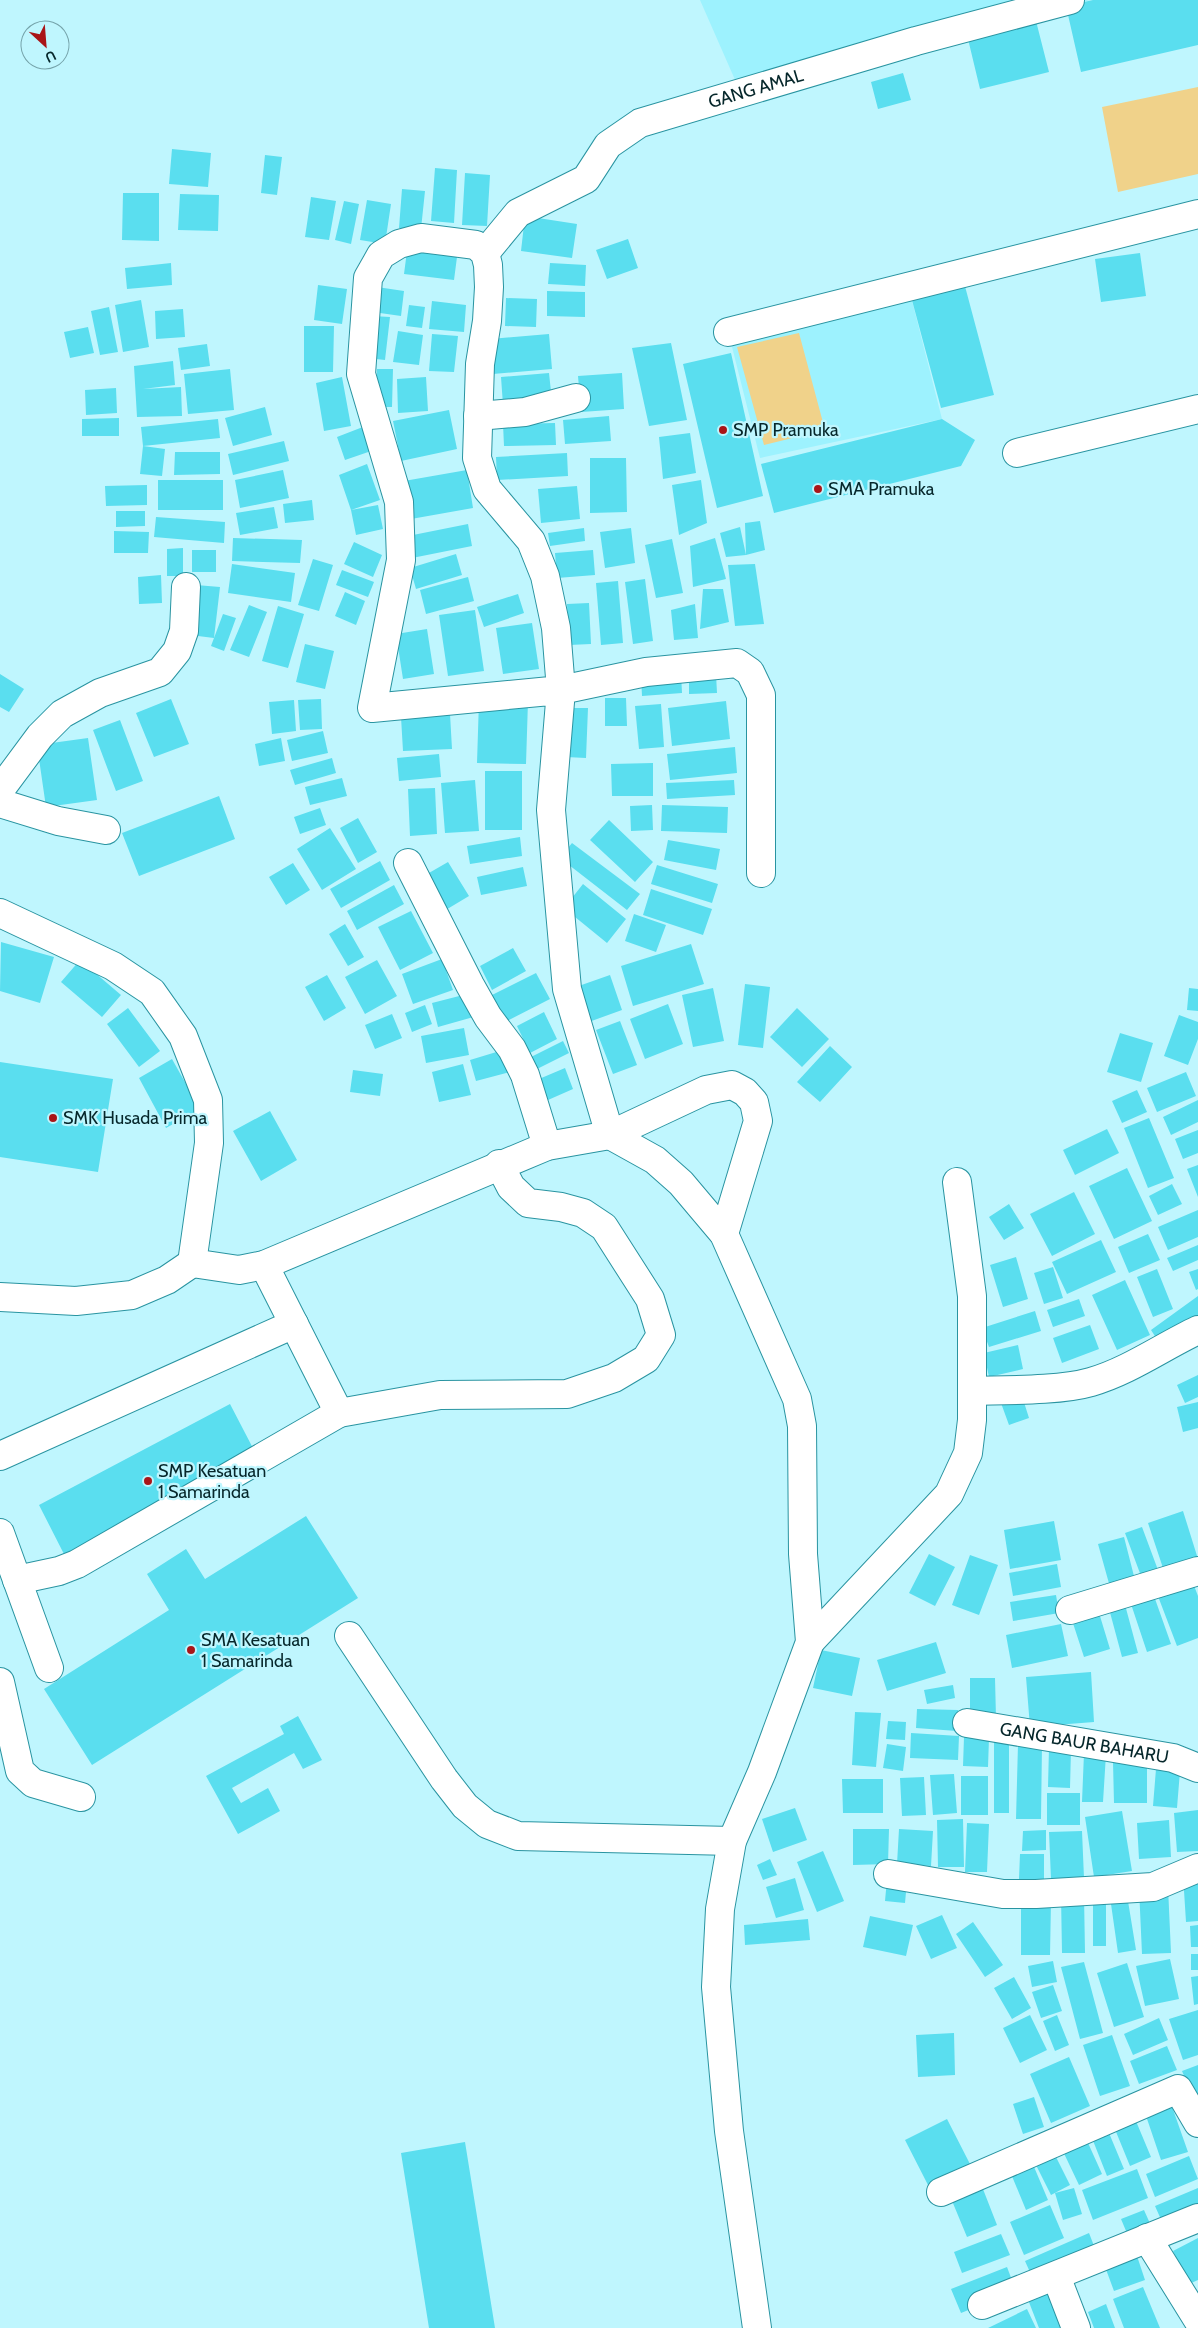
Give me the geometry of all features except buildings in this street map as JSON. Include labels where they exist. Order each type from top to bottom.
[{"type":"street","name":"GANG AMAL","points":[[485,253],[518,213],[586,179],[608,145],[640,123],[916,41],[1070,0]]},
{"type":"street","points":[[728,332],[1198,214]]},
{"type":"street","points":[[761,873],[761,695],[750,672],[737,663],[646,672],[561,690],[372,708],[401,560],[399,502],[360,374],[368,278],[382,256],[399,244],[421,238],[476,245],[485,253],[488,265],[489,287],[487,321],[480,364],[477,458],[487,490],[532,541],[545,576],[556,628],[561,690],[552,810],[567,988],[610,1135],[662,1166],[682,1183],[724,1234],[797,1400],[802,1426],[803,1554],[810,1642]]},
{"type":"street","points":[[478,416],[526,412],[576,398]]},
{"type":"street","points":[[1017,453],[1198,410]]},
{"type":"street","points":[[0,790],[40,736],[62,714],[100,693],[160,672],[177,651],[184,631],[186,587]]},
{"type":"street","points":[[0,803],[58,821],[106,830]]},
{"type":"street","points":[[408,863],[479,1001],[512,1050],[524,1075],[547,1146]]},
{"type":"street","points":[[0,913],[113,966],[152,992],[183,1036],[208,1100],[209,1143],[192,1263]]},
{"type":"street","points":[[0,1297],[76,1302],[132,1295],[168,1280],[192,1263],[239,1270],[264,1265],[499,1164],[547,1146],[610,1135],[706,1090],[732,1085],[745,1092],[754,1102],[758,1121],[724,1234]]},
{"type":"street","points":[[17,1580],[59,1571],[77,1564],[339,1412],[440,1395],[567,1394],[614,1378],[646,1359],[661,1335],[650,1299],[604,1226],[583,1213],[561,1207],[528,1203],[511,1188],[499,1164]]},
{"type":"street","points":[[757,2328],[729,2131],[716,1987],[720,1909],[732,1841],[762,1772],[810,1642],[949,1494],[968,1453],[972,1391],[972,1296],[956,1182]]},
{"type":"street","points":[[264,1265],[339,1412]]},
{"type":"street","points":[[0,1456],[294,1324]]},
{"type":"street","points":[[972,1391],[1046,1388],[1090,1383],[1140,1362],[1198,1330]]},
{"type":"street","points":[[0,1533],[49,1668]]},
{"type":"street","points":[[1070,1610],[1198,1571]]},
{"type":"street","points":[[349,1636],[444,1780],[465,1806],[487,1824],[518,1836],[732,1841]]},
{"type":"street","points":[[0,1682],[20,1771],[34,1784],[80,1797]]},
{"type":"street","name":"GANG BAUR BAHARU","points":[[967,1723],[1173,1758],[1198,1768]]},
{"type":"street","points":[[888,1874],[1003,1894],[1036,1894],[1153,1887],[1198,1868]]},
{"type":"street","points":[[941,2192],[1178,2089],[1198,2124]]},
{"type":"street","points":[[982,2306],[1198,2218]]},
{"type":"street","points":[[1146,2238],[1198,2320]]},
{"type":"street","points":[[1056,2276],[1076,2328]]},
{"type":"shaded area","points":[[700,0],[1090,0],[743,98]]},
{"type":"shaded area","points":[[1198,87],[1198,174],[1118,192],[1102,107]]},
{"type":"shaded area","points":[[909,289],[942,419],[760,458],[728,331]]},
{"type":"shaded area","points":[[799,333],[825,430],[764,445],[737,347]]},
{"type":"place","name":"SMP Pramuka","points":[[723,430]]},
{"type":"place","name":"SMA Pramuka","points":[[818,489]]},
{"type":"place","name":"SMK Husada Prima","points":[[53,1118]]},
{"type":"place","name":"SMP Kesatuan 1 Samarinda","points":[[148,1481]]},
{"type":"place","name":"SMA Kesatuan 1 Samarinda","points":[[191,1650]]}]
